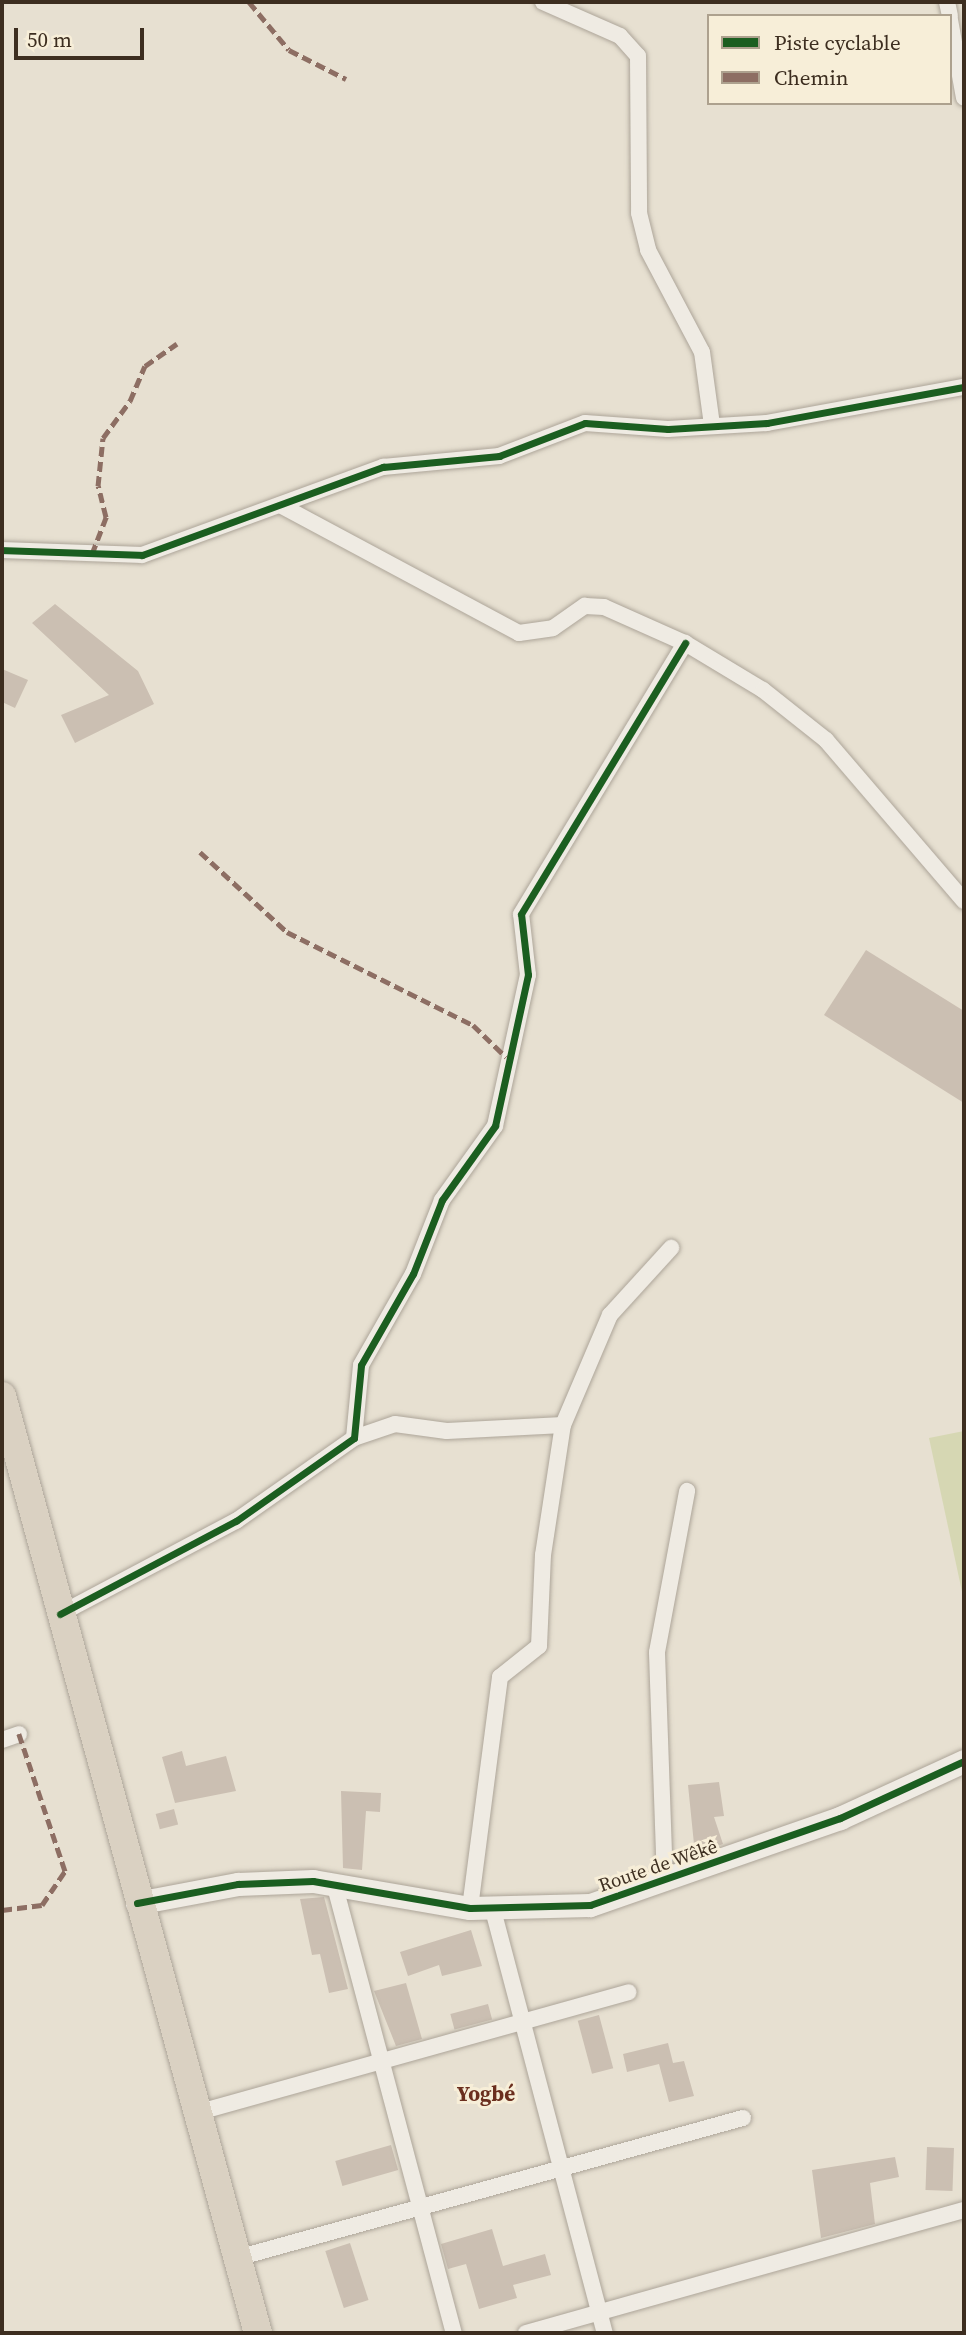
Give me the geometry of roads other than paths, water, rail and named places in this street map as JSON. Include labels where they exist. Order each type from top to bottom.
[{"type":"highway","points":[[2,1401],[258,2333]]},
{"type":"street","points":[[543,2],[620,36],[638,56],[639,213],[648,250],[702,352],[712,425]]},
{"type":"street","points":[[952,29],[964,98]]},
{"type":"street","points":[[2,550],[142,555],[383,467],[499,456],[585,423],[767,423],[964,387]]},
{"type":"street","points":[[280,505],[519,633],[553,628],[585,606],[604,607],[685,643],[763,690],[826,740],[964,901]]},
{"type":"street","points":[[354,1438],[362,1365],[414,1274],[442,1200],[495,1126],[528,975],[521,914],[685,643]]},
{"type":"street","points":[[470,1908],[500,1677],[539,1646],[543,1555],[563,1425],[610,1315],[671,1248]]},
{"type":"street","points":[[60,1614],[236,1521],[354,1438],[394,1424],[447,1432],[563,1425]]},
{"type":"street","points":[[665,1882],[657,1652],[687,1491]]},
{"type":"street","points":[[2,1740],[19,1734]]},
{"type":"street","name":"Route de Wêkê","points":[[138,1903],[238,1884],[334,1883],[470,1908],[494,1910],[590,1905],[665,1882],[840,1818],[964,1761]]},
{"type":"street","points":[[334,1883],[377,2062],[454,2333]]},
{"type":"street","points":[[494,1910],[605,2333]]},
{"type":"street","points":[[196,2113],[628,1992]]},
{"type":"street","points":[[237,2258],[743,2118]]},
{"type":"street","points":[[526,2333],[964,2210]]},
{"type":"district","name":"Yogbé","points":[[486,2094]]}]
